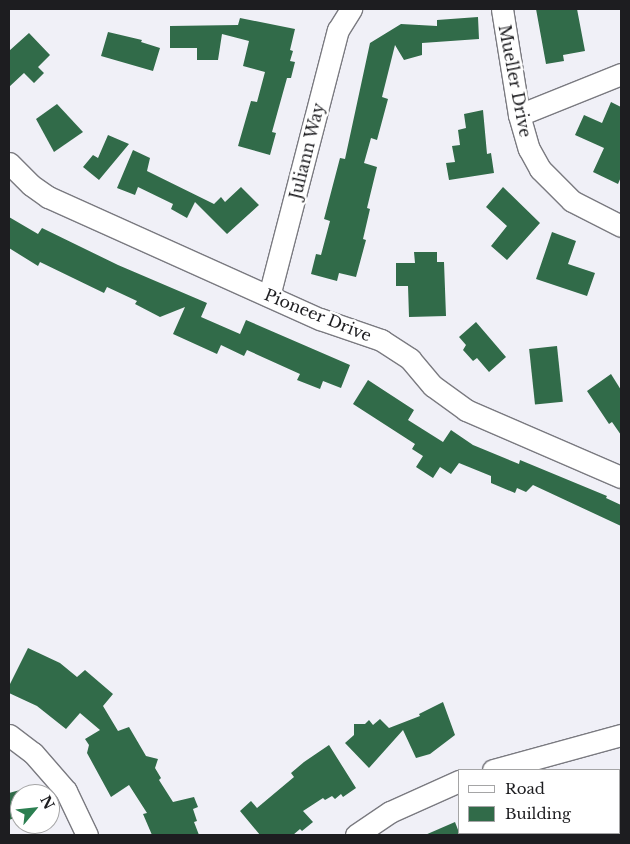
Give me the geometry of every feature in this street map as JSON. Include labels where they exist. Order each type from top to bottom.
[{"type":"street","name":"Mueller Drive","points":[[502,9],[519,115],[530,149],[555,187],[588,212],[621,226]]},
{"type":"street","name":"Juliann Way","points":[[270,296],[343,11]]},
{"type":"street","points":[[519,115],[621,74]]},
{"type":"street","name":"Pioneer Drive","points":[[9,163],[31,185],[48,197],[334,325],[381,340],[403,354],[433,386],[466,410],[621,477]]},
{"type":"street","points":[[9,735],[34,753],[60,784],[77,810],[88,835]]},
{"type":"street","points":[[497,769],[621,735]]},
{"type":"street","points":[[356,835],[396,809],[458,781]]},
{"type":"building","points":[[536,9],[577,9],[585,51],[563,55],[564,61],[546,64]]},
{"type":"building","points":[[478,17],[479,39],[422,43],[422,55],[404,60],[395,45],[382,97],[388,99],[377,140],[371,138],[364,163],[377,167],[367,208],[370,209],[363,239],[366,240],[356,277],[339,273],[337,281],[311,274],[316,254],[321,255],[330,221],[324,219],[340,158],[345,159],[370,43],[401,24],[437,26],[437,20]]},
{"type":"building","points":[[240,18],[295,29],[290,50],[293,51],[290,61],[295,62],[291,78],[287,78],[272,132],[276,133],[270,155],[238,146],[251,101],[257,102],[265,72],[243,66],[249,41],[222,34],[218,60],[197,60],[197,48],[170,48],[170,26],[238,25]]},
{"type":"building","points":[[108,32],[142,40],[141,42],[160,48],[153,71],[101,56]]},
{"type":"building","points":[[29,33],[50,55],[38,67],[44,73],[34,83],[24,73],[9,87],[9,51]]},
{"type":"building","points":[[611,102],[621,107],[621,177],[618,184],[593,172],[604,148],[575,135],[584,115],[602,123]]},
{"type":"building","points":[[57,104],[83,132],[54,152],[36,119]]},
{"type":"building","points":[[483,110],[487,154],[491,153],[494,173],[449,180],[446,163],[455,162],[452,146],[460,145],[458,130],[466,128],[464,114]]},
{"type":"building","points":[[108,135],[129,144],[99,180],[83,167],[93,155],[98,158]]},
{"type":"building","points":[[133,150],[150,158],[147,171],[214,204],[221,197],[225,202],[241,187],[259,205],[227,234],[195,202],[187,218],[171,209],[173,204],[138,187],[135,195],[117,188]]},
{"type":"building","points":[[503,187],[540,223],[507,260],[491,246],[507,226],[486,207]]},
{"type":"building","points":[[9,217],[38,234],[42,228],[118,265],[207,303],[201,317],[240,334],[246,320],[350,365],[341,388],[323,381],[320,389],[297,380],[300,374],[247,350],[244,356],[221,345],[217,354],[173,334],[185,307],[160,317],[135,304],[137,301],[107,287],[104,293],[40,262],[38,266],[9,248]]},
{"type":"building","points":[[552,232],[576,241],[568,264],[595,273],[587,296],[536,279]]},
{"type":"building","points":[[414,252],[437,252],[437,262],[444,262],[446,316],[409,317],[408,286],[396,286],[396,263],[415,263]]},
{"type":"building","points":[[476,322],[506,357],[489,372],[477,358],[473,361],[463,350],[466,345],[459,337]]},
{"type":"building","points":[[557,346],[563,402],[535,405],[529,349]]},
{"type":"building","points":[[611,374],[621,390],[621,435],[612,422],[609,424],[587,391]]},
{"type":"building","points":[[368,380],[414,410],[408,420],[443,442],[451,430],[473,445],[519,464],[520,460],[607,496],[606,498],[621,505],[621,526],[533,485],[526,492],[517,488],[515,493],[491,483],[491,476],[459,463],[451,474],[440,467],[433,478],[416,467],[423,456],[412,449],[415,444],[353,404]]},
{"type":"building","points":[[28,648],[60,663],[77,677],[85,670],[113,694],[103,706],[118,731],[129,727],[146,756],[158,759],[155,768],[161,778],[159,780],[173,802],[194,797],[198,807],[193,809],[197,821],[194,822],[199,835],[152,835],[143,814],[147,813],[129,785],[111,797],[87,753],[89,745],[85,739],[100,730],[80,713],[66,729],[37,706],[9,693],[9,686]]},
{"type":"building","points":[[443,702],[455,735],[430,754],[416,758],[403,730],[369,768],[345,743],[354,735],[354,724],[365,724],[369,720],[373,725],[380,719],[389,728],[420,716],[419,714]]},
{"type":"building","points":[[329,745],[356,788],[343,797],[341,794],[335,799],[332,796],[325,800],[323,798],[303,811],[313,822],[302,831],[300,829],[293,835],[260,835],[240,811],[251,801],[257,808],[294,777],[291,773]]},
{"type":"building","points":[[9,793],[10,793],[9,820]]},
{"type":"building","points":[[455,822],[458,834],[460,835],[425,835]]}]
